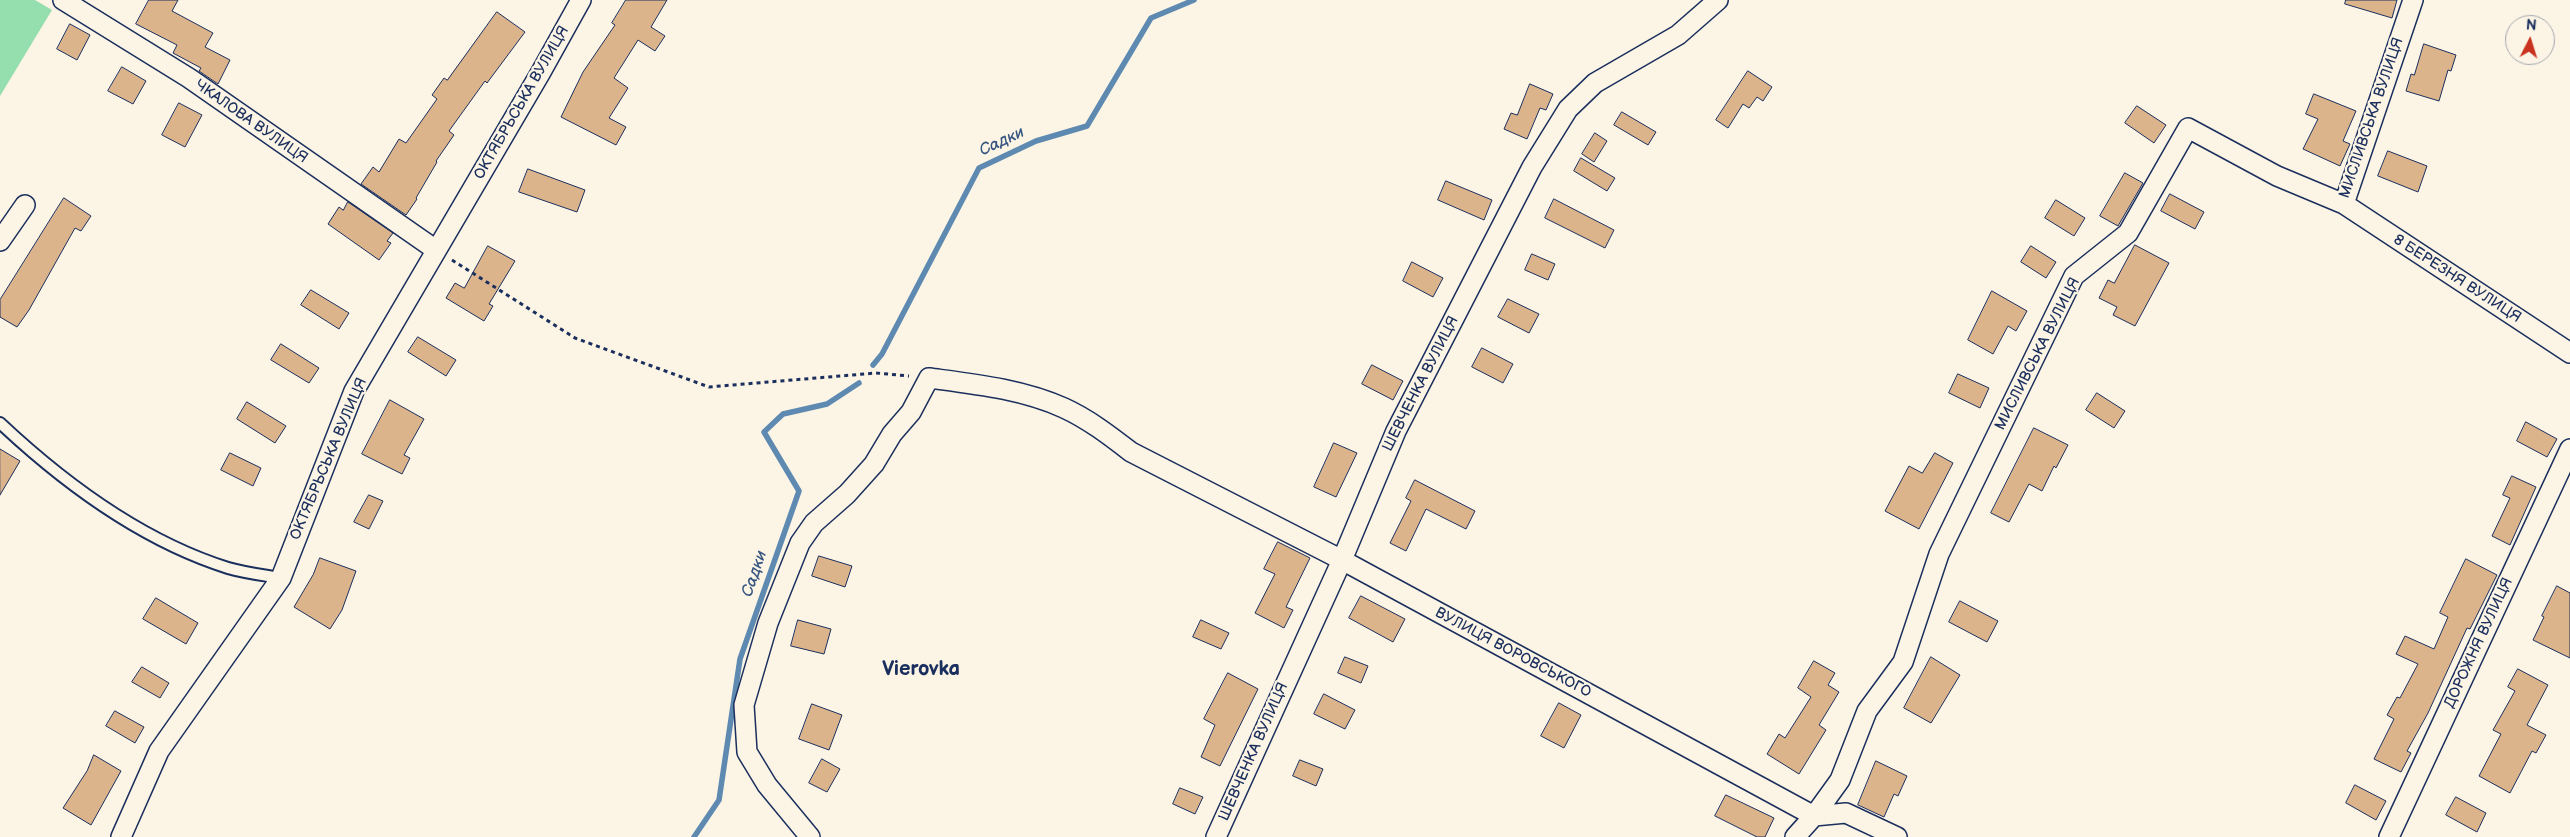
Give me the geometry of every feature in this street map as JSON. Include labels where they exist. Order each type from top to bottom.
[{"type":"street","name":"ЧКАЛОВА ВУЛИЦЯ","points":[[63,0],[189,78],[436,250]]},
{"type":"street","name":"ОКТЯБРЬСЬКА ВУЛИЦЯ","points":[[121,837],[158,751],[280,578],[354,391],[541,72],[581,0]]},
{"type":"street","name":"ШЕВЧЕНКА ВУЛИЦЯ","points":[[1216,837],[1342,560],[1396,431],[1532,167],[1568,109],[1595,83],[1678,35],[1718,0]]},
{"type":"street","name":"МИСЛИВСЬКА ВУЛИЦЯ","points":[[1794,837],[1814,816],[1840,780],[1867,711],[1902,662],[1939,554],[2074,276],[2128,233],[2188,128],[2277,176],[2344,204],[2413,0]]},
{"type":"street","name":"8 БЕРЕЗНЯ ВУЛИЦЯ","points":[[2344,204],[2570,353]]},
{"type":"street","points":[[0,241],[25,206]]},
{"type":"street","name":"ВУЛИЦЯ ВОРОВСЬКОГО","points":[[929,378],[998,388],[1063,407],[1100,428],[1130,452],[1342,560],[1814,816]]},
{"type":"street","points":[[810,837],[767,785],[747,752],[744,705],[768,623],[800,543],[814,523],[847,494],[874,464],[892,434],[911,412],[929,378]]},
{"type":"street","name":"ДОРОЖНЯ ВУЛИЦЯ","points":[[2389,837],[2570,449]]},
{"type":"street","points":[[1840,780],[1846,813]]},
{"type":"street","points":[[1814,816],[1846,813],[1897,837]]},
{"type":"lane","points":[[0,423],[37,457],[104,506],[167,543],[228,568],[280,578]]},
{"type":"path","points":[[436,250],[575,338],[709,386],[876,374],[929,378]]},
{"type":"green space","points":[[0,0],[35,0],[52,10],[0,96]]},
{"type":"building","points":[[149,0],[178,0],[172,11],[213,33],[205,47],[230,60],[218,84],[199,71],[201,68],[173,53],[177,45],[136,24]]},
{"type":"building","points":[[626,0],[667,0],[651,27],[665,36],[655,51],[638,40],[614,78],[628,88],[609,118],[626,127],[616,145],[561,117],[583,72],[615,25],[612,23]]},
{"type":"building","points":[[2346,0],[2397,0],[2392,18],[2345,4]]},
{"type":"building","points":[[497,12],[525,32],[487,83],[485,81],[449,131],[454,135],[436,161],[417,199],[406,215],[361,184],[373,167],[379,172],[399,139],[406,143],[437,99],[432,95],[444,78],[447,80]]},
{"type":"building","points":[[70,24],[90,35],[77,60],[57,49]]},
{"type":"building","points":[[2424,44],[2456,55],[2451,71],[2448,70],[2439,101],[2406,91],[2411,74],[2414,75]]},
{"type":"building","points":[[122,67],[146,81],[133,104],[108,91]]},
{"type":"building","points":[[1748,71],[1772,87],[1763,101],[1757,97],[1749,108],[1743,104],[1728,128],[1716,120]]},
{"type":"building","points":[[1530,84],[1553,94],[1546,110],[1540,108],[1527,139],[1504,129],[1511,113],[1517,115]]},
{"type":"building","points":[[2314,94],[2356,111],[2343,141],[2350,144],[2340,166],[2303,149],[2318,119],[2306,114]]},
{"type":"building","points":[[179,103],[202,115],[185,147],[162,135]]},
{"type":"building","points":[[2137,106],[2166,125],[2154,143],[2125,123]]},
{"type":"building","points":[[1622,112],[1656,132],[1648,145],[1614,125]]},
{"type":"building","points":[[1595,133],[1607,141],[1594,162],[1582,154]]},
{"type":"building","points":[[2388,151],[2427,166],[2418,192],[2378,176]]},
{"type":"building","points":[[1581,158],[1615,178],[1607,191],[1574,171]]},
{"type":"building","points":[[528,169],[585,190],[577,212],[519,192]]},
{"type":"building","points":[[2125,173],[2143,183],[2118,226],[2100,216]]},
{"type":"building","points":[[1446,181],[1492,200],[1484,220],[1438,200]]},
{"type":"building","points":[[2170,194],[2204,212],[2195,229],[2161,211]]},
{"type":"building","points":[[64,198],[91,216],[81,231],[75,228],[29,310],[17,327],[0,317],[0,300]]},
{"type":"building","points":[[1554,199],[1614,230],[1605,248],[1545,218]]},
{"type":"building","points":[[2056,200],[2085,218],[2074,236],[2045,218]]},
{"type":"building","points":[[348,202],[393,233],[387,241],[391,243],[379,260],[328,224],[339,207],[343,210]]},
{"type":"building","points":[[2135,245],[2169,263],[2135,326],[2113,315],[2117,307],[2099,298],[2108,280],[2114,283]]},
{"type":"building","points":[[488,246],[515,261],[489,304],[493,306],[484,321],[446,298],[455,283],[464,288]]},
{"type":"building","points":[[2031,246],[2056,262],[2046,278],[2021,262]]},
{"type":"building","points":[[1532,254],[1555,264],[1548,280],[1525,270]]},
{"type":"building","points":[[1412,262],[1443,278],[1433,297],[1403,281]]},
{"type":"building","points":[[311,290],[349,313],[339,329],[301,305]]},
{"type":"building","points":[[1992,291],[2027,311],[2016,331],[2008,326],[1993,354],[1968,340]]},
{"type":"building","points":[[1508,299],[1539,314],[1529,333],[1498,317]]},
{"type":"building","points":[[418,337],[456,360],[446,376],[408,352]]},
{"type":"building","points":[[281,344],[319,368],[309,383],[271,360]]},
{"type":"building","points":[[1482,348],[1513,364],[1503,383],[1472,367]]},
{"type":"building","points":[[1372,365],[1403,381],[1393,400],[1362,384]]},
{"type":"building","points":[[1958,374],[1989,388],[1980,408],[1949,393]]},
{"type":"building","points":[[2097,393],[2125,411],[2114,428],[2086,410]]},
{"type":"building","points":[[390,400],[424,419],[404,455],[410,458],[402,474],[362,454]]},
{"type":"building","points":[[247,402],[286,426],[275,443],[237,419]]},
{"type":"building","points":[[2526,422],[2557,439],[2547,457],[2517,441]]},
{"type":"building","points":[[2034,428],[2068,445],[2056,468],[2054,466],[2042,491],[2029,484],[2009,522],[1991,513]]},
{"type":"building","points":[[1334,443],[1357,453],[1336,497],[1314,487]]},
{"type":"building","points":[[0,449],[20,461],[0,495]]},
{"type":"building","points":[[230,453],[261,468],[253,486],[221,470]]},
{"type":"building","points":[[1935,453],[1953,463],[1919,529],[1885,511],[1909,466],[1922,473]]},
{"type":"building","points":[[2512,476],[2536,487],[2510,545],[2492,536],[2510,498],[2503,495]]},
{"type":"building","points":[[1415,480],[1475,511],[1466,529],[1426,509],[1406,551],[1390,543],[1411,501],[1406,498]]},
{"type":"building","points":[[369,495],[383,501],[369,529],[354,522]]},
{"type":"building","points":[[1278,542],[1310,558],[1286,607],[1293,610],[1284,628],[1255,613],[1275,574],[1264,569]]},
{"type":"building","points":[[819,556],[852,566],[845,587],[812,576]]},
{"type":"building","points":[[320,558],[356,571],[342,610],[330,629],[294,607],[313,575]]},
{"type":"building","points":[[2466,559],[2497,575],[2470,629],[2467,628],[2428,713],[2407,751],[2411,753],[2401,772],[2374,759],[2394,719],[2387,715],[2397,697],[2400,698],[2418,664],[2396,654],[2405,636],[2434,649],[2448,617],[2440,613]]},
{"type":"building","points":[[2557,586],[2570,593],[2570,658],[2533,640],[2544,617],[2542,616]]},
{"type":"building","points":[[1361,596],[1405,619],[1393,642],[1349,618]]},
{"type":"building","points":[[156,598],[198,623],[186,644],[143,619]]},
{"type":"building","points":[[1960,601],[1998,621],[1987,642],[1949,622]]},
{"type":"building","points":[[798,620],[831,629],[824,654],[791,646]]},
{"type":"building","points":[[1201,620],[1229,633],[1221,649],[1193,637]]},
{"type":"building","points":[[1345,657],[1368,666],[1361,683],[1338,673]]},
{"type":"building","points":[[1931,657],[1960,675],[1931,723],[1904,708]]},
{"type":"building","points":[[1814,661],[1835,673],[1828,685],[1839,692],[1819,725],[1826,730],[1799,774],[1767,754],[1779,734],[1785,738],[1811,697],[1798,688]]},
{"type":"building","points":[[142,667],[169,683],[160,698],[132,682]]},
{"type":"building","points":[[2518,669],[2548,685],[2527,725],[2546,735],[2536,753],[2532,751],[2510,793],[2479,776],[2501,734],[2493,730],[2515,691],[2508,687]]},
{"type":"building","points":[[1228,673],[1258,689],[1220,766],[1201,757],[1215,725],[1204,719]]},
{"type":"building","points":[[1324,694],[1355,710],[1345,729],[1314,714]]},
{"type":"building","points":[[1559,703],[1581,715],[1564,748],[1541,736]]},
{"type":"building","points":[[812,704],[842,715],[829,750],[799,739]]},
{"type":"building","points":[[115,711],[144,727],[135,743],[106,726]]},
{"type":"building","points":[[94,755],[121,771],[91,825],[63,808],[87,771]]},
{"type":"building","points":[[822,759],[840,769],[827,792],[809,783]]},
{"type":"building","points":[[1300,760],[1323,769],[1316,786],[1293,776]]},
{"type":"building","points":[[1876,761],[1907,776],[1898,796],[1894,794],[1884,817],[1858,805]]},
{"type":"building","points":[[2355,785],[2386,801],[2376,820],[2346,803]]},
{"type":"building","points":[[1180,788],[1203,797],[1195,814],[1173,804]]},
{"type":"building","points":[[1726,795],[1774,818],[1765,837],[1757,837],[1715,816]]},
{"type":"building","points":[[2456,797],[2486,813],[2477,832],[2446,815]]},
{"type":"waterway","name":"Садки","points":[[873,365],[882,354],[979,168],[1036,141],[1087,126],[1151,18],[1194,0]]},
{"type":"waterway","name":"Садки","points":[[694,837],[719,800],[740,659],[799,491],[764,432],[783,414],[827,404],[859,383]]},
{"type":"district","name":"Vierovka","points":[[921,670]]}]
